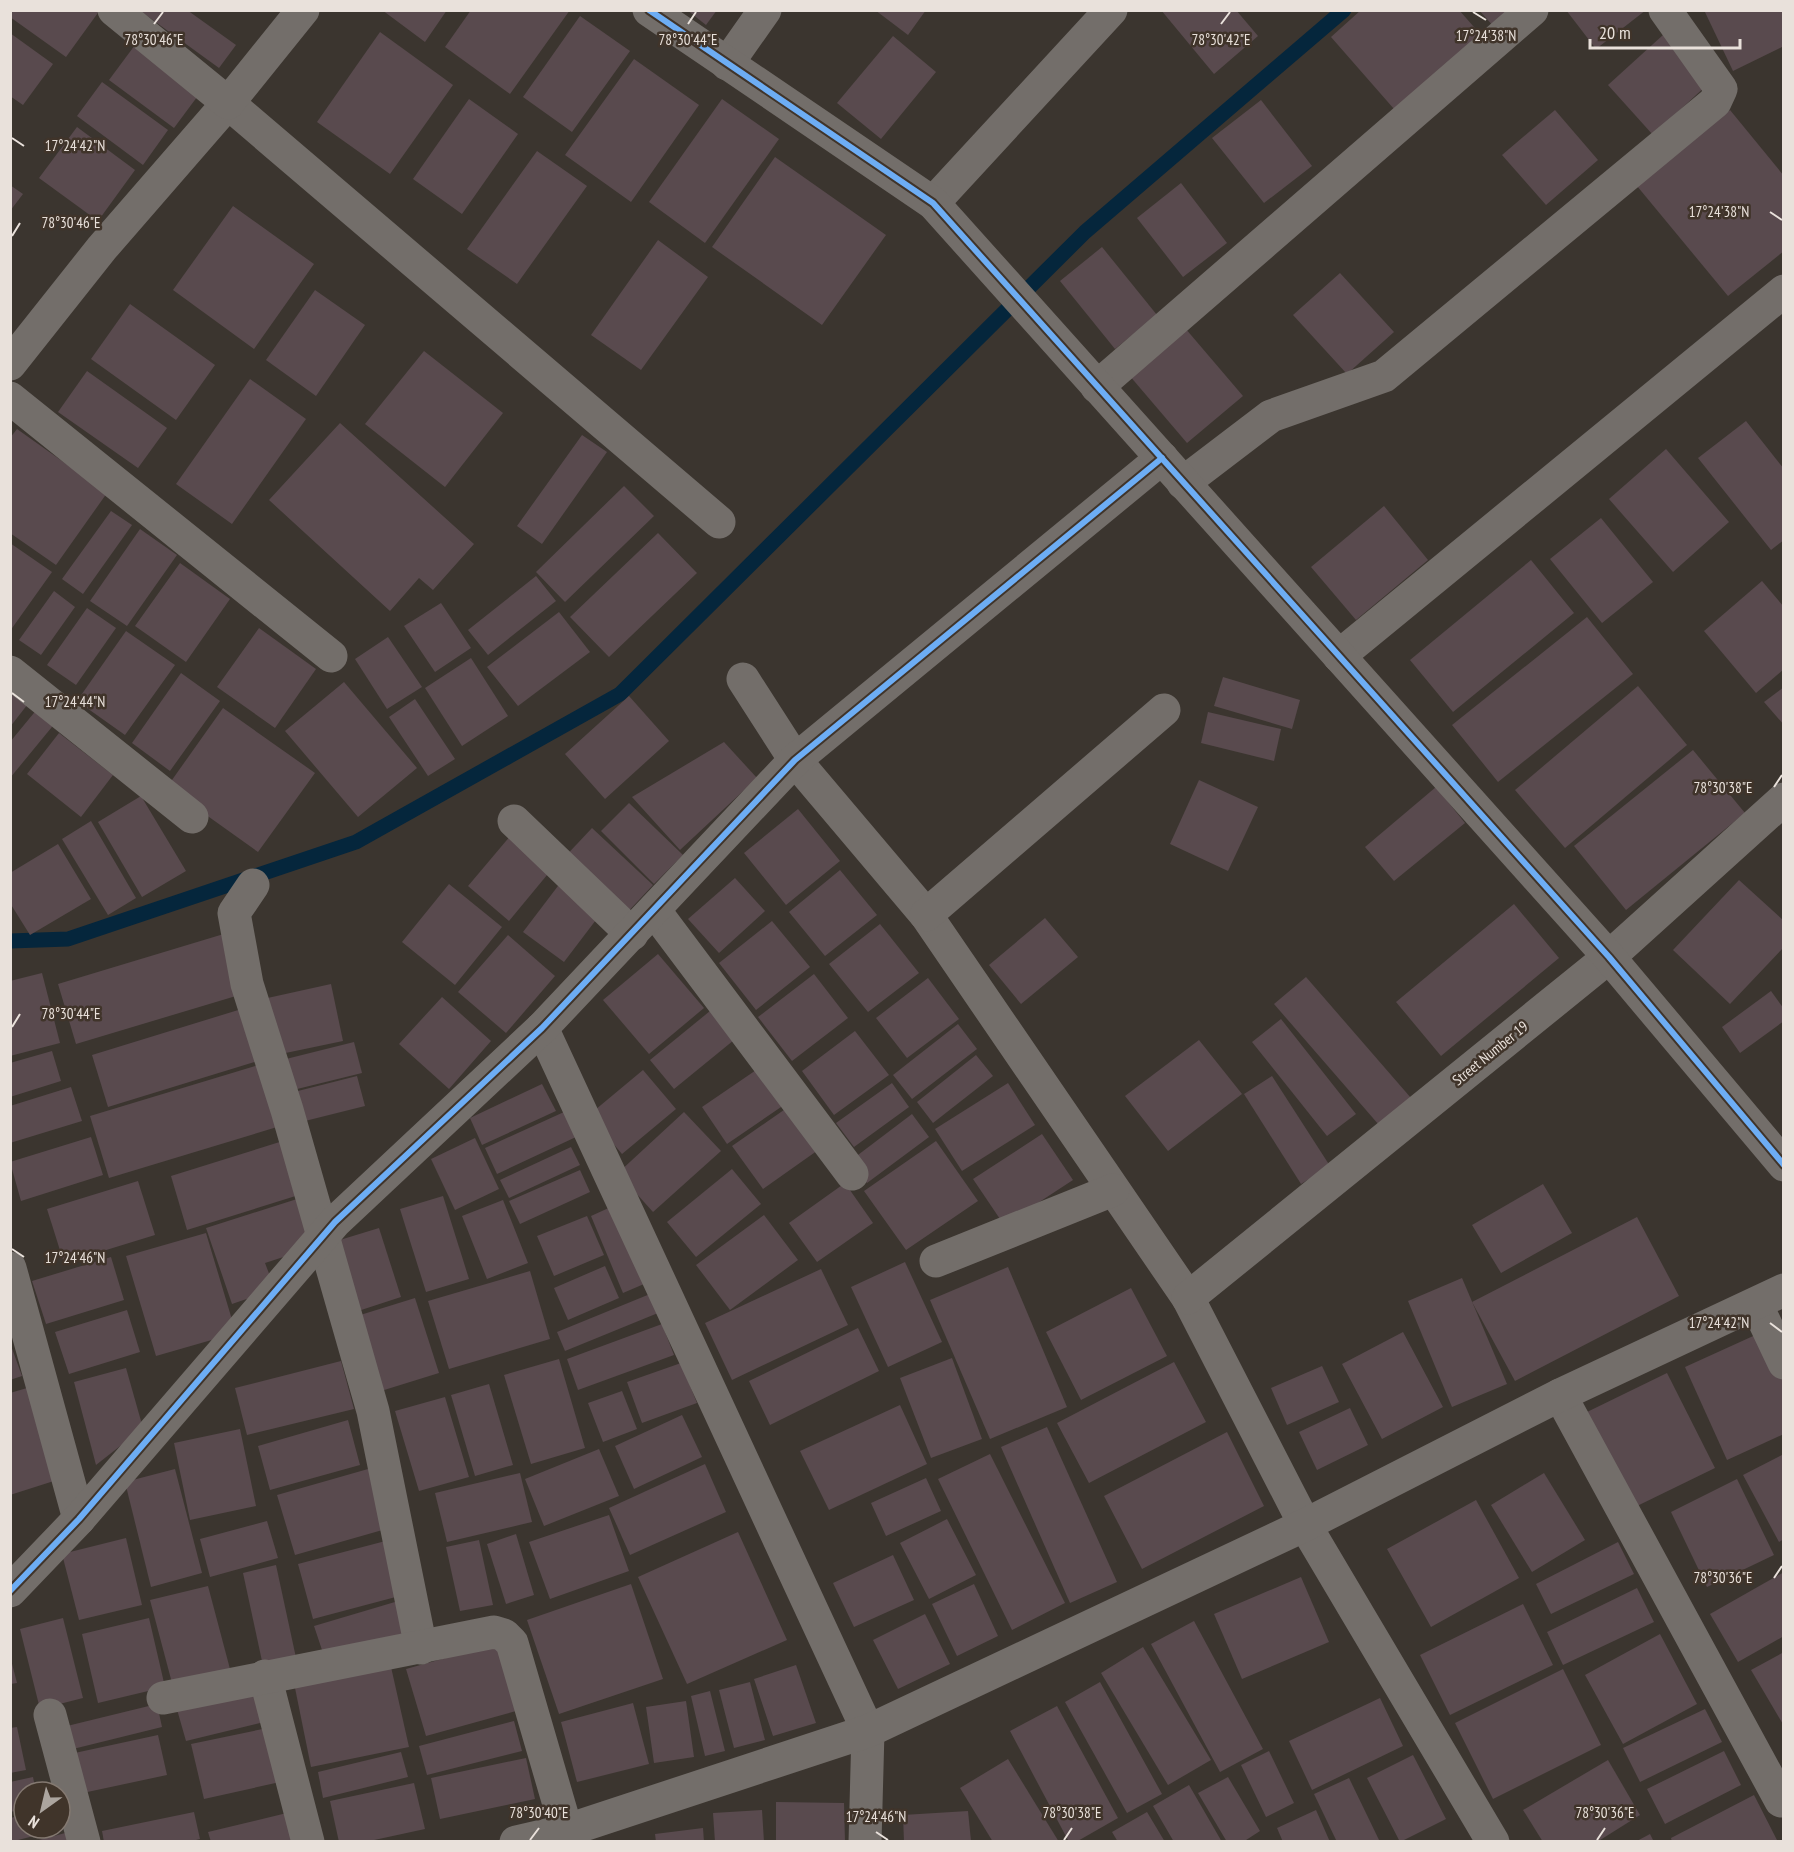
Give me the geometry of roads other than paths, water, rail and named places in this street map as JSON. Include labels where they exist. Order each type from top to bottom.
[{"type":"street","points":[[114,10],[228,104],[719,522]]},
{"type":"street","points":[[10,364],[102,248],[228,104],[303,10]]},
{"type":"street","points":[[649,10],[933,203],[1609,957],[1784,1165]]},
{"type":"street","points":[[727,64],[765,10]]},
{"type":"street","points":[[933,203],[1111,10]]},
{"type":"street","points":[[1097,387],[1532,10]]},
{"type":"street","points":[[1183,483],[1271,416],[1384,376],[1715,102],[1721,89],[1665,10]]},
{"type":"street","points":[[1339,656],[1784,291]]},
{"type":"street","points":[[10,398],[331,656]]},
{"type":"street","points":[[10,1591],[79,1520],[335,1222],[542,1028],[795,760],[1162,458]]},
{"type":"street","points":[[10,672],[192,817]]},
{"type":"street","points":[[743,679],[795,760],[926,915],[1188,1298],[1305,1525],[1485,1839]]},
{"type":"street","points":[[926,915],[1164,710]]},
{"type":"street","name":"Street Number 19","points":[[1188,1298],[1609,957],[1784,799]]},
{"type":"street","points":[[514,821],[632,934]]},
{"type":"street","points":[[253,885],[234,913],[247,984],[324,1236],[373,1411],[421,1648]]},
{"type":"street","points":[[654,910],[852,1174]]},
{"type":"street","points":[[542,1028],[868,1731],[866,1842]]},
{"type":"street","points":[[936,1261],[1113,1190]]},
{"type":"street","points":[[10,1268],[79,1520]]},
{"type":"street","points":[[516,1842],[569,1836],[868,1731],[1305,1525],[1560,1395],[1770,1297],[1784,1363]]},
{"type":"street","points":[[1560,1395],[1781,1801]]},
{"type":"street","points":[[163,1698],[494,1632],[504,1635],[512,1643],[569,1836]]},
{"type":"street","points":[[265,1676],[308,1842]]},
{"type":"street","points":[[50,1715],[84,1842]]},
{"type":"waterway","points":[[10,941],[68,939],[356,842],[620,694],[1085,232],[1344,10]]}]
